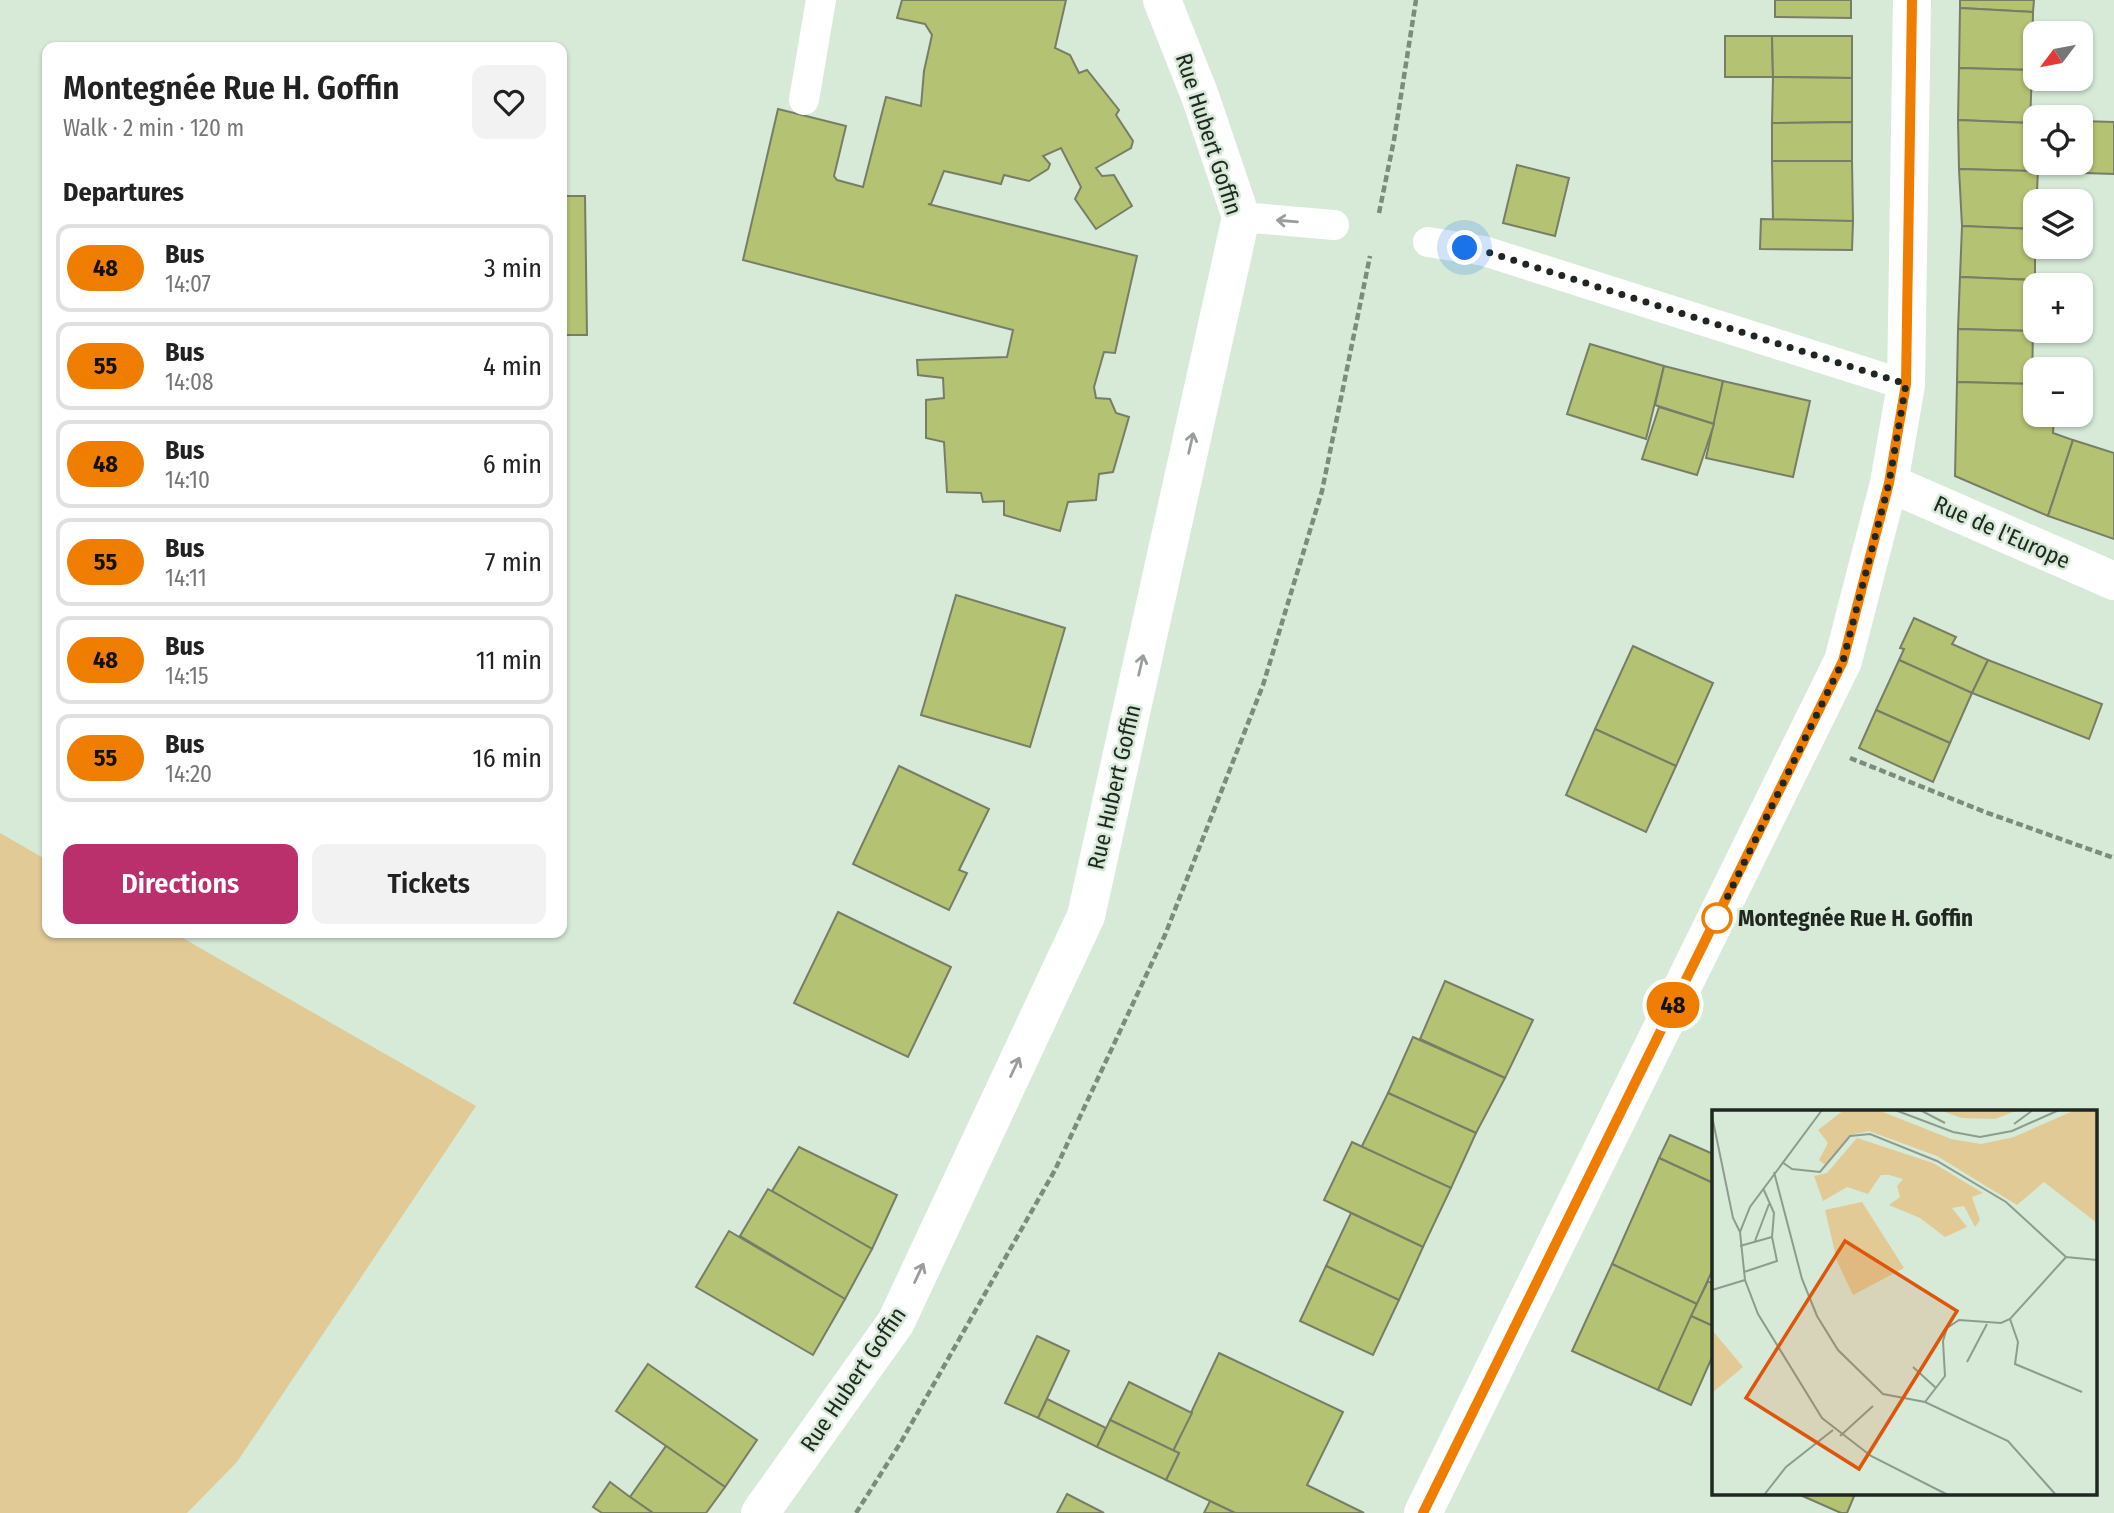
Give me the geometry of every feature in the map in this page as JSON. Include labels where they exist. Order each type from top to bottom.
[{"type":"street","name":"Rue Hubert Goffin","points":[[760,1513],[896,1322],[1086,916],[1241,217],[1200,96],[1162,0]]},
{"type":"street","points":[[1423,1513],[1843,661],[1889,483],[1906,384],[1912,0]]},
{"type":"street","name":"Rue de l'Europe","points":[[1889,483],[2114,581]]},
{"type":"lane","points":[[804,100],[821,0]]},
{"type":"lane","points":[[1241,217],[1334,226]]},
{"type":"lane","points":[[1428,242],[1484,251],[1906,384]]},
{"type":"path","points":[[1377,221],[1394,140],[1416,0]]},
{"type":"path","points":[[856,1513],[901,1442],[1055,1170],[1165,935],[1263,685],[1322,491],[1372,247]]},
{"type":"path","points":[[1849,757],[1985,812],[2114,858]]},
{"type":"shaded area","points":[[0,833],[42,857],[42,938],[183,938],[476,1106],[237,1462],[187,1513],[0,1513]]},
{"type":"building","points":[[902,0],[1066,0],[1055,48],[1070,55],[1079,73],[1087,70],[1119,110],[1116,115],[1133,141],[1131,148],[1096,168],[1102,176],[1114,175],[1132,206],[1096,229],[1075,199],[1081,187],[1061,148],[1043,156],[1050,164],[1048,169],[1029,181],[1004,175],[1001,184],[944,171],[931,204],[928,204],[1137,256],[1115,353],[1104,352],[1094,387],[1096,398],[1110,399],[1116,413],[1129,417],[1113,472],[1099,474],[1096,500],[1068,502],[1060,531],[1004,515],[1004,501],[983,502],[981,493],[947,492],[944,442],[926,438],[926,400],[944,398],[943,378],[918,375],[917,360],[1007,357],[1013,330],[743,260],[778,109],[846,126],[834,176],[837,180],[863,187],[886,97],[921,106],[924,71],[932,35],[925,24],[897,18]]},
{"type":"building","points":[[1775,0],[1851,0],[1851,18],[1775,17]]},
{"type":"building","points":[[1960,0],[2034,0],[2033,12],[1960,8]]},
{"type":"building","points":[[1960,8],[2033,12],[2033,21],[2023,21],[2023,70],[1959,68]]},
{"type":"building","points":[[1725,36],[1772,36],[1773,77],[1725,77]]},
{"type":"building","points":[[1772,36],[1852,36],[1852,78],[1773,77]]},
{"type":"building","points":[[1959,68],[2023,70],[2023,91],[2031,91],[2031,105],[2023,105],[2023,123],[1958,120]]},
{"type":"building","points":[[1773,77],[1852,78],[1852,122],[1772,123]]},
{"type":"building","points":[[1958,120],[2023,123],[2023,171],[1959,169]]},
{"type":"building","points":[[2093,121],[2114,122],[2114,174],[2093,173]]},
{"type":"building","points":[[1852,122],[1852,161],[1772,161],[1772,123]]},
{"type":"building","points":[[1772,161],[1852,161],[1853,221],[1773,221]]},
{"type":"building","points":[[1517,165],[1569,178],[1555,236],[1503,223]]},
{"type":"building","points":[[1959,169],[2023,171],[2023,175],[2038,175],[2037,189],[2023,189],[2023,229],[1962,226]]},
{"type":"building","points":[[567,196],[585,196],[587,335],[567,335]]},
{"type":"building","points":[[1761,219],[1853,221],[1852,250],[1760,249]]},
{"type":"building","points":[[1962,226],[2023,229],[2023,259],[2035,259],[2035,273],[2023,273],[2023,280],[1960,277]]},
{"type":"building","points":[[1960,277],[2023,280],[2023,331],[1958,329]]},
{"type":"building","points":[[1958,329],[2023,331],[2023,343],[2033,343],[2033,357],[2023,357],[2023,384],[1957,382]]},
{"type":"building","points":[[1590,344],[1664,366],[1646,439],[1567,414]]},
{"type":"building","points":[[1664,366],[1723,381],[1714,424],[1655,405]]},
{"type":"building","points":[[1723,381],[1810,401],[1793,477],[1706,458]]},
{"type":"building","points":[[1957,382],[2023,384],[2023,427],[2053,427],[2053,433],[2073,440],[2048,516],[1955,476]]},
{"type":"building","points":[[1659,407],[1714,424],[1697,475],[1642,459]]},
{"type":"building","points":[[2073,440],[2114,453],[2114,539],[2048,516]]},
{"type":"building","points":[[956,595],[1065,628],[1030,747],[921,715]]},
{"type":"building","points":[[1914,618],[1956,637],[1952,644],[1988,660],[1972,693],[1899,660],[1904,649],[1900,648]]},
{"type":"building","points":[[1633,646],[1713,683],[1676,766],[1595,729]]},
{"type":"building","points":[[1899,660],[1972,693],[1950,743],[1876,710]]},
{"type":"building","points":[[1988,660],[2102,704],[2089,739],[1972,693]]},
{"type":"building","points":[[1876,710],[1950,743],[1933,782],[1859,748]]},
{"type":"building","points":[[1595,729],[1676,766],[1646,832],[1566,795]]},
{"type":"building","points":[[899,766],[989,809],[959,870],[967,873],[949,910],[853,864]]},
{"type":"building","points":[[838,912],[951,967],[908,1057],[794,1003]]},
{"type":"building","points":[[1445,981],[1533,1020],[1505,1078],[1420,1039]]},
{"type":"building","points":[[1413,1037],[1505,1078],[1476,1133],[1388,1093]]},
{"type":"building","points":[[1388,1093],[1476,1133],[1451,1188],[1361,1148]]},
{"type":"building","points":[[1670,1135],[1712,1154],[1712,1183],[1659,1158]]},
{"type":"building","points":[[1352,1142],[1451,1188],[1423,1247],[1324,1200]]},
{"type":"building","points":[[799,1147],[897,1195],[872,1249],[772,1191]]},
{"type":"building","points":[[1659,1158],[1712,1183],[1712,1271],[1697,1304],[1612,1264]]},
{"type":"building","points":[[768,1189],[872,1249],[845,1299],[740,1236]]},
{"type":"building","points":[[1351,1213],[1423,1247],[1399,1300],[1326,1266]]},
{"type":"building","points":[[729,1231],[845,1299],[813,1355],[696,1287]]},
{"type":"building","points":[[1612,1264],[1697,1304],[1658,1390],[1572,1351]]},
{"type":"building","points":[[1326,1266],[1399,1300],[1373,1355],[1300,1321]]},
{"type":"building","points":[[1708,1281],[1712,1283],[1712,1326],[1691,1316]]},
{"type":"building","points":[[1691,1316],[1712,1326],[1712,1357],[1691,1405],[1658,1390]]},
{"type":"building","points":[[1037,1336],[1069,1351],[1038,1418],[1005,1403]]},
{"type":"building","points":[[1219,1353],[1343,1412],[1307,1485],[1364,1513],[1235,1513],[1166,1480],[1179,1453],[1173,1451]]},
{"type":"building","points":[[648,1364],[757,1440],[725,1487],[616,1411]]},
{"type":"building","points":[[1129,1382],[1192,1413],[1173,1451],[1110,1420]]},
{"type":"building","points":[[1047,1399],[1106,1428],[1097,1447],[1038,1418]]},
{"type":"building","points":[[1110,1420],[1179,1453],[1166,1480],[1097,1447]]},
{"type":"building","points":[[666,1446],[725,1487],[706,1513],[653,1513],[630,1497]]},
{"type":"building","points":[[610,1482],[653,1513],[602,1513],[593,1507]]},
{"type":"building","points":[[1067,1494],[1104,1513],[1057,1513]]},
{"type":"building","points":[[1803,1496],[1854,1496],[1847,1513],[1841,1513]]},
{"type":"building","points":[[1210,1501],[1235,1513],[1204,1513]]},
{"type":"bus line","name":"48","points":[[1423,1513],[1843,661],[1889,483],[1906,384],[1912,0]]},
{"type":"place","name":"Montegnée Rue H. Goffin","points":[[1717,918]]},
{"type":"route","points":[[1465,248],[1484,251],[1906,384],[1889,483],[1843,661],[1717,918]]}]
